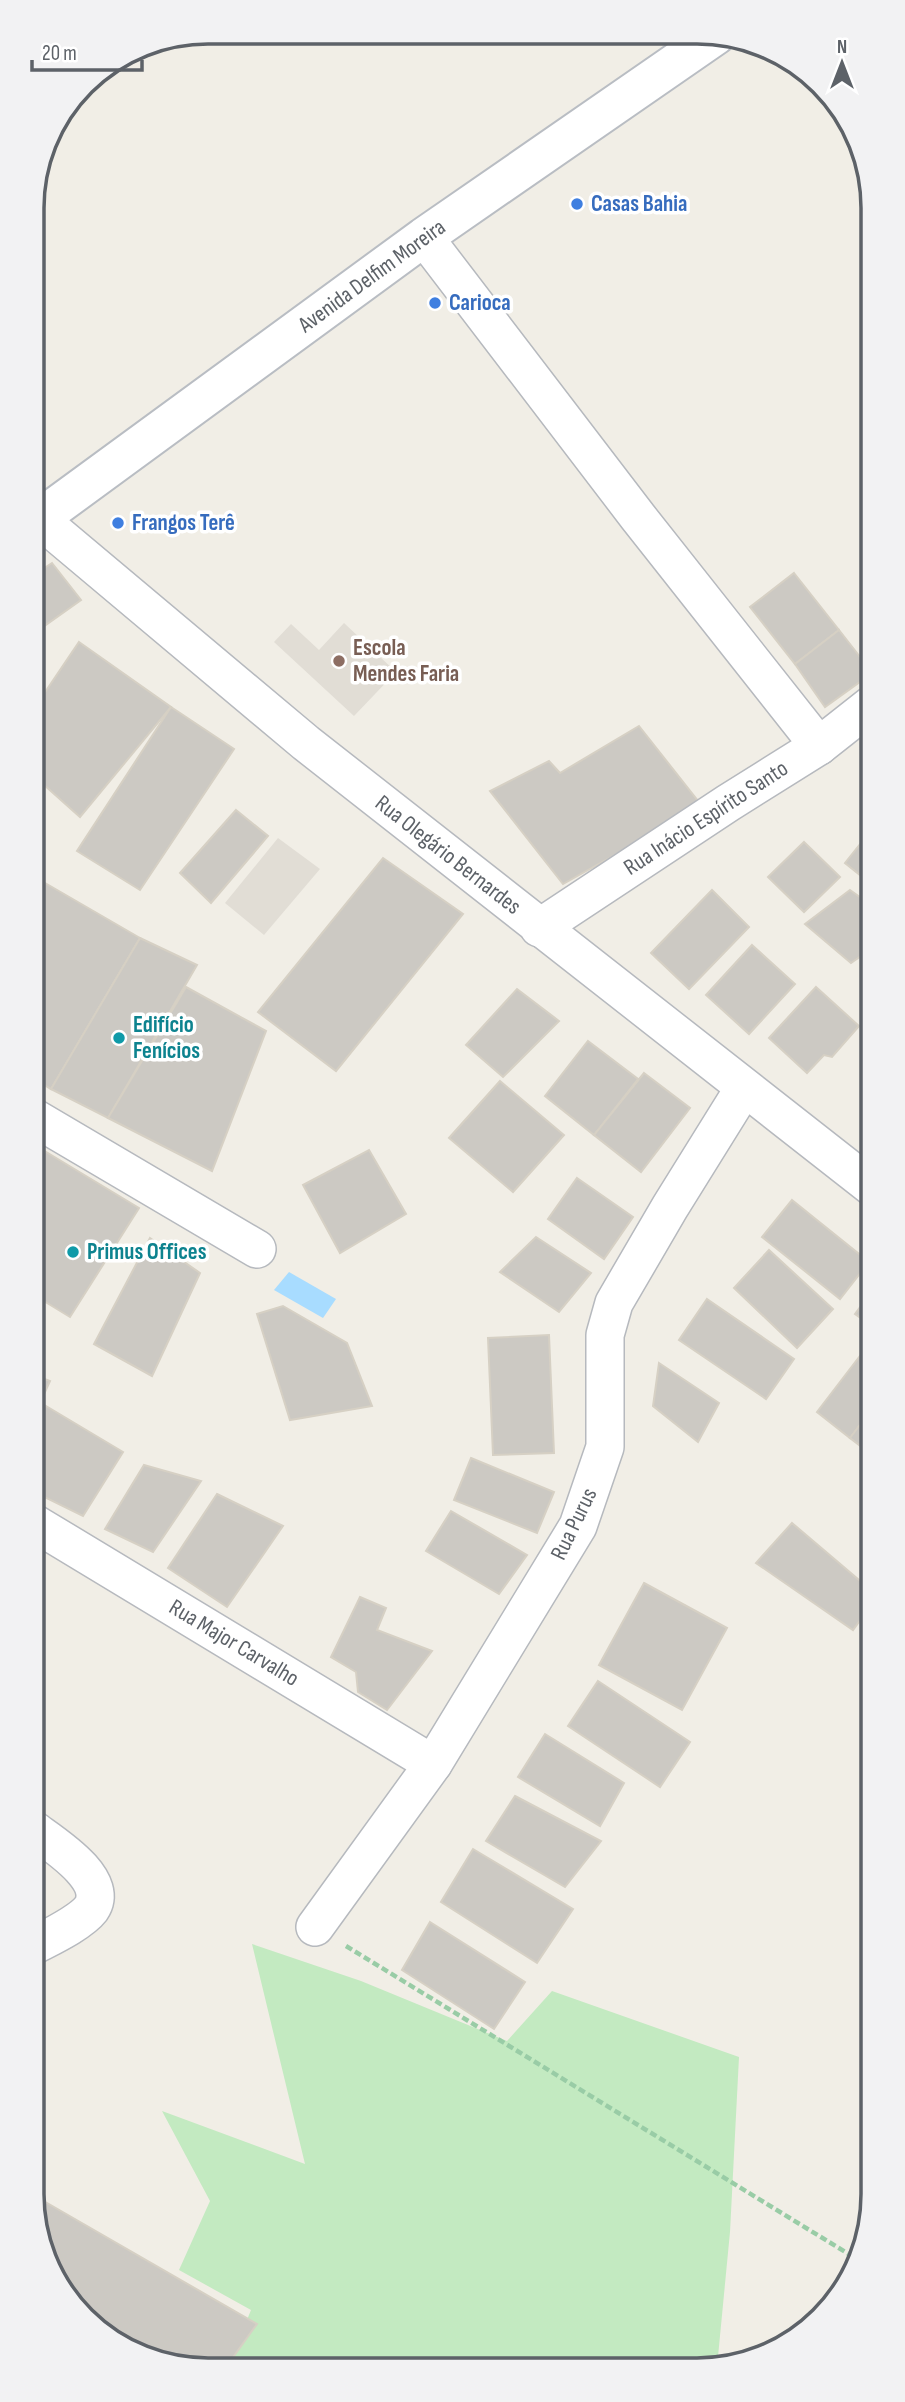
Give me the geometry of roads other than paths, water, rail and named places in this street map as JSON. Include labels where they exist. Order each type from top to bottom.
[{"type":"main road","name":"Avenida Delfim Moreira","points":[[44,512],[424,237],[703,44]]},
{"type":"street","points":[[424,237],[638,517],[819,746]]},
{"type":"street","name":"Rua Olegário Bernardes","points":[[44,526],[306,743],[861,1178]]},
{"type":"street","name":"Rua Inácio Espírito Santo","points":[[539,928],[819,746],[861,713]]},
{"type":"street","name":"Rua Purus","points":[[315,1927],[433,1764],[578,1526],[596,1480],[605,1447],[605,1335],[614,1303],[744,1088]]},
{"type":"street","points":[[44,1123],[257,1249]]},
{"type":"street","name":"Rua Major Carvalho","points":[[44,1529],[433,1764]]},
{"type":"street","points":[[44,1838],[84,1869],[95,1898],[91,1909],[79,1919],[44,1939]]},
{"type":"water","points":[[289,1272],[336,1299],[323,1318],[274,1290]]},
{"type":"place","name":"Casas Bahia","points":[[577,204]]},
{"type":"place","name":"Carioca","points":[[435,303]]},
{"type":"place","name":"Frangos Terê","points":[[118,523]]},
{"type":"place","name":"Escola Mendes Faria","points":[[339,661]]},
{"type":"place","name":"Edifício Fenícios","points":[[119,1038]]},
{"type":"place","name":"Primus Offices","points":[[73,1252]]}]
